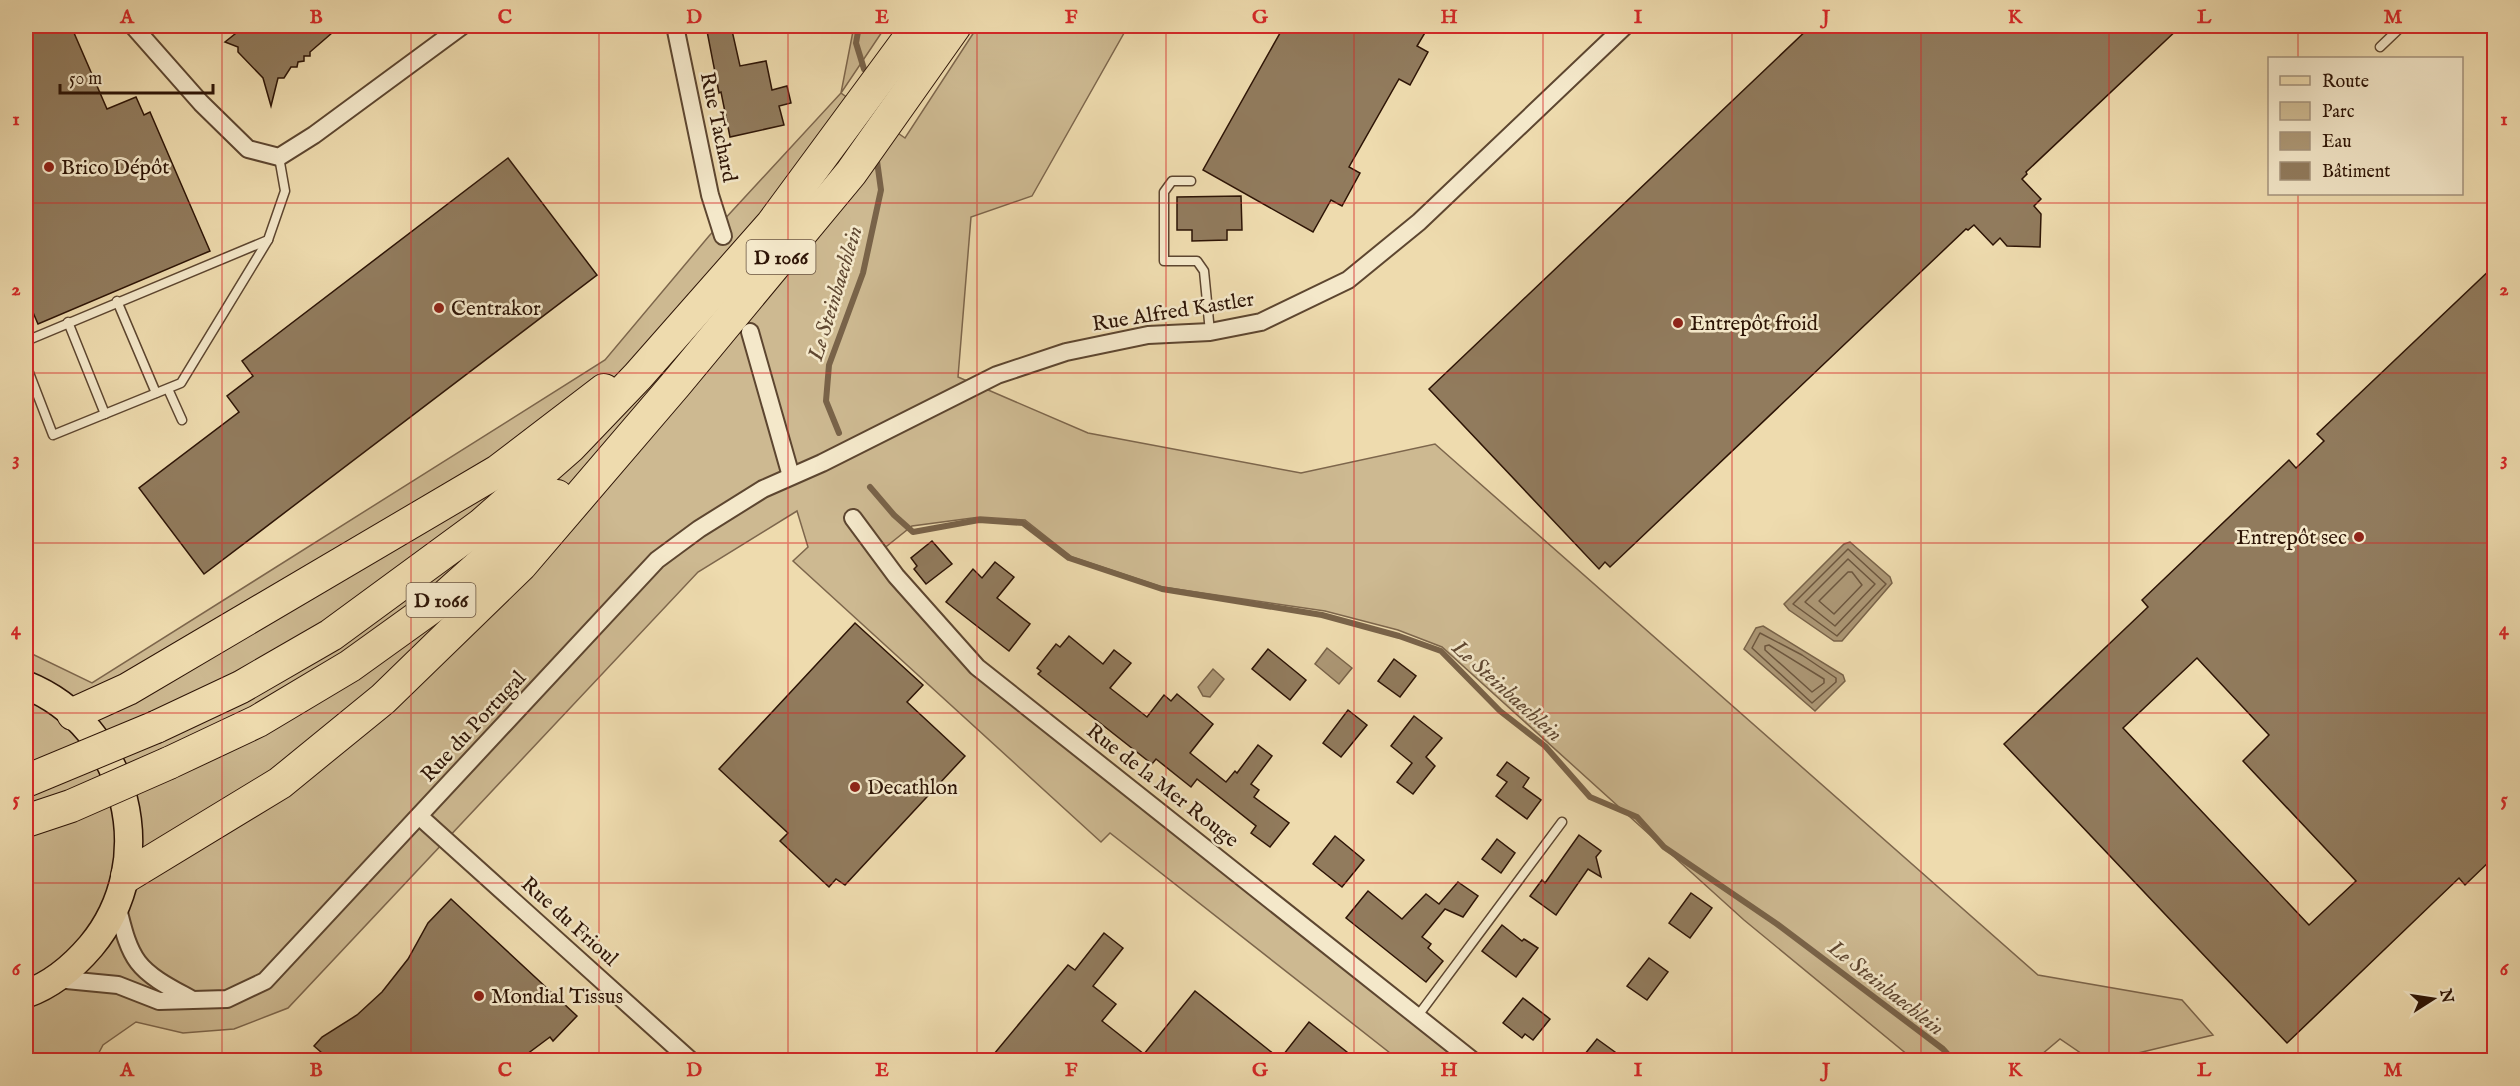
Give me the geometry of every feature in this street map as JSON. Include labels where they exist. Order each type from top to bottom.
[{"type":"highway","name":"D 1066","points":[[26,781],[156,727],[241,687],[350,621],[481,525],[570,447],[638,376],[772,224],[918,26]]},
{"type":"highway","name":"D 1066","points":[[26,821],[71,806],[258,721],[350,666],[439,602],[504,546],[676,384],[851,173],[955,26]]},
{"type":"highway","points":[[73,714],[128,689],[498,471],[599,392],[638,376]]},
{"type":"highway","points":[[127,876],[280,783],[383,699],[521,565],[676,384]]},
{"type":"main road","points":[[26,686],[42,692],[73,714],[102,747],[122,787],[130,831],[127,876],[117,905],[95,942],[81,958],[35,993]]},
{"type":"street","points":[[133,26],[201,103],[248,149],[279,157],[314,135],[462,26]]},
{"type":"street","name":"Rue Tachard","points":[[675,26],[710,195],[723,236]]},
{"type":"street","name":"Rue Alfred Kastler","points":[[791,476],[997,375],[1066,352],[1148,335],[1210,332],[1261,322],[1348,280],[1419,222],[1625,26]]},
{"type":"street","points":[[750,332],[791,476]]},
{"type":"street","name":"Rue du Portugal","points":[[35,993],[118,985],[159,1001],[227,999],[265,981],[657,560],[699,529],[763,489],[791,476]]},
{"type":"street","name":"Rue de la Mer Rouge","points":[[853,518],[896,576],[977,667],[1472,1060]]},
{"type":"street","name":"Rue du Frioul","points":[[419,816],[690,1060]]},
{"type":"street","points":[[117,905],[138,962],[160,981],[192,1000]]},
{"type":"lane","points":[[2380,47],[2402,26]]},
{"type":"lane","points":[[26,365],[53,435],[181,383],[268,240],[285,191],[279,157]]},
{"type":"lane","points":[[1191,182],[1172,181],[1164,192],[1164,261],[1197,261],[1204,271],[1210,332]]},
{"type":"lane","points":[[26,340],[268,240]]},
{"type":"lane","points":[[117,301],[156,393]]},
{"type":"lane","points":[[68,322],[105,414]]},
{"type":"lane","points":[[168,389],[182,420]]},
{"type":"lane","points":[[1417,1017],[1562,822]]},
{"type":"green space","points":[[854,26],[886,26],[841,93]]},
{"type":"green space","points":[[978,26],[1128,26],[1032,196],[971,217],[958,377],[1088,433],[1301,473],[1435,444],[2038,975],[2182,1000],[2213,1035],[2109,1060],[2091,1060],[2060,1039],[2035,1060],[1914,1060],[1744,920],[1442,647],[1398,630],[1325,611],[1162,587],[1072,557],[1025,520],[980,517],[912,526],[872,558],[973,674],[1458,1060],[1399,1060],[1110,833],[1101,842],[793,561],[808,547],[797,511],[698,572],[288,1008],[234,1029],[183,1033],[136,1022],[103,1045],[95,1060],[26,1060],[26,651],[92,683],[605,360],[709,236],[841,93],[905,138]]},
{"type":"water","points":[[1850,542],[1890,577],[1892,583],[1842,641],[1834,641],[1789,610],[1784,604],[1844,544]]},
{"type":"water","points":[[1763,626],[1843,675],[1845,681],[1815,711],[1744,649],[1756,628]]},
{"type":"water","points":[[1327,648],[1352,668],[1339,684],[1315,664]]},
{"type":"water","points":[[1213,669],[1224,679],[1210,697],[1203,696],[1198,687]]},
{"type":"building","points":[[26,26],[71,26],[107,109],[136,97],[144,115],[150,112],[210,251],[38,324],[26,296]]},
{"type":"building","points":[[245,26],[340,26],[310,52],[310,56],[304,56],[304,61],[298,62],[297,67],[291,67],[284,78],[278,78],[271,106],[263,78],[238,52],[238,47],[225,42]]},
{"type":"building","points":[[706,26],[731,26],[740,66],[766,61],[772,90],[787,86],[791,103],[779,106],[784,125],[730,137]]},
{"type":"building","points":[[1284,26],[1429,26],[1417,46],[1428,52],[1410,85],[1399,79],[1349,167],[1360,173],[1342,206],[1331,200],[1313,232],[1203,170]]},
{"type":"building","name":"Entrepôt froid","points":[[1811,26],[2181,26],[2026,172],[2027,174],[2022,179],[2041,199],[2034,206],[2041,214],[2040,247],[2007,246],[2000,238],[1993,245],[1974,225],[1966,229],[1610,567],[1605,562],[1599,569],[1429,389]]},
{"type":"building","points":[[508,158],[597,275],[204,574],[139,488],[239,412],[227,396],[253,376],[242,361]]},
{"type":"building","points":[[1241,196],[1242,230],[1227,230],[1227,240],[1192,241],[1192,230],[1177,230],[1177,197]]},
{"type":"building","name":"Entrepôt sec","points":[[2494,266],[2494,857],[2465,885],[2459,878],[2287,1043],[2004,744],[2148,607],[2142,600],[2289,460],[2296,468],[2324,441],[2317,434]],"holes":[[[2197,658],[2269,735],[2243,761],[2356,881],[2309,925],[2123,728]]]},
{"type":"building","points":[[932,541],[952,564],[926,584],[914,569],[917,566],[911,558]]},
{"type":"building","points":[[995,562],[1014,577],[997,598],[1030,624],[1009,651],[946,602],[973,569],[982,578]]},
{"type":"building","points":[[855,623],[923,685],[907,702],[965,756],[845,885],[836,879],[829,887],[780,841],[788,833],[719,769]]},
{"type":"building","points":[[1069,636],[1103,664],[1114,650],[1131,663],[1110,688],[1147,717],[1164,695],[1171,701],[1177,694],[1213,724],[1190,753],[1226,782],[1235,771],[1237,773],[1258,745],[1272,756],[1251,784],[1259,790],[1254,797],[1289,823],[1270,847],[1251,833],[1256,826],[1197,779],[1191,787],[1156,759],[1152,764],[1038,674],[1041,671],[1037,668],[1056,644],[1060,647]]},
{"type":"building","points":[[1268,649],[1306,680],[1290,700],[1252,669]]},
{"type":"building","points":[[1394,659],[1416,676],[1400,697],[1378,681]]},
{"type":"building","points":[[1348,710],[1367,725],[1341,757],[1323,743]]},
{"type":"building","points":[[1414,716],[1442,738],[1426,757],[1435,766],[1413,794],[1397,782],[1412,763],[1391,746]]},
{"type":"building","points":[[1507,762],[1529,778],[1523,787],[1541,800],[1527,819],[1496,796],[1507,782],[1497,775]]},
{"type":"building","points":[[1579,835],[1601,851],[1596,857],[1601,877],[1588,869],[1556,915],[1530,896],[1542,880],[1545,883]]},
{"type":"building","points":[[1335,836],[1364,860],[1342,887],[1313,864]]},
{"type":"building","points":[[1497,839],[1515,853],[1501,873],[1482,859]]},
{"type":"building","points":[[1458,882],[1478,896],[1463,917],[1445,909],[1422,937],[1431,944],[1428,948],[1443,961],[1426,982],[1346,918],[1368,891],[1402,919],[1426,894],[1439,904]]},
{"type":"building","points":[[1691,893],[1712,908],[1690,938],[1669,923]]},
{"type":"building","points":[[451,899],[577,1016],[553,1041],[550,1037],[519,1060],[330,1060],[314,1046],[322,1037],[357,1015],[382,992],[408,959],[428,923]]},
{"type":"building","points":[[1502,925],[1522,941],[1524,939],[1538,948],[1516,977],[1482,951]]},
{"type":"building","points":[[1104,933],[1123,948],[1093,986],[1116,1004],[1102,1021],[1144,1054],[1195,991],[1280,1059],[1309,1022],[1357,1060],[989,1060],[1068,965],[1075,970]]},
{"type":"building","points":[[1649,958],[1668,972],[1647,1000],[1627,986]]},
{"type":"building","points":[[1523,998],[1550,1019],[1533,1040],[1525,1034],[1522,1038],[1503,1023]]},
{"type":"building","points":[[1597,1039],[1626,1060],[1580,1060]]},
{"type":"waterway","name":"Le Steinbaechlein","points":[[859,26],[856,43],[864,69]]},
{"type":"waterway","name":"Le Steinbaechlein","points":[[839,433],[826,401],[829,365],[863,273],[881,190],[877,161]]},
{"type":"waterway","name":"Le Steinbaechlein","points":[[870,487],[894,515],[913,532],[979,520],[1023,523],[1069,558],[1162,589],[1322,615],[1399,636],[1441,651],[1500,711],[1545,746],[1590,797],[1637,817],[1664,847],[1777,924],[1943,1049],[1953,1060]]},
{"type":"place","name":"Brico Dépôt","points":[[49,167]]},
{"type":"place","name":"Centrakor","points":[[439,308]]},
{"type":"place","name":"Entrepôt froid","points":[[1678,323]]},
{"type":"place","name":"Entrepôt sec","points":[[2359,537]]},
{"type":"place","name":"Decathlon","points":[[855,787]]},
{"type":"place","name":"Mondial Tissus","points":[[479,996]]}]
